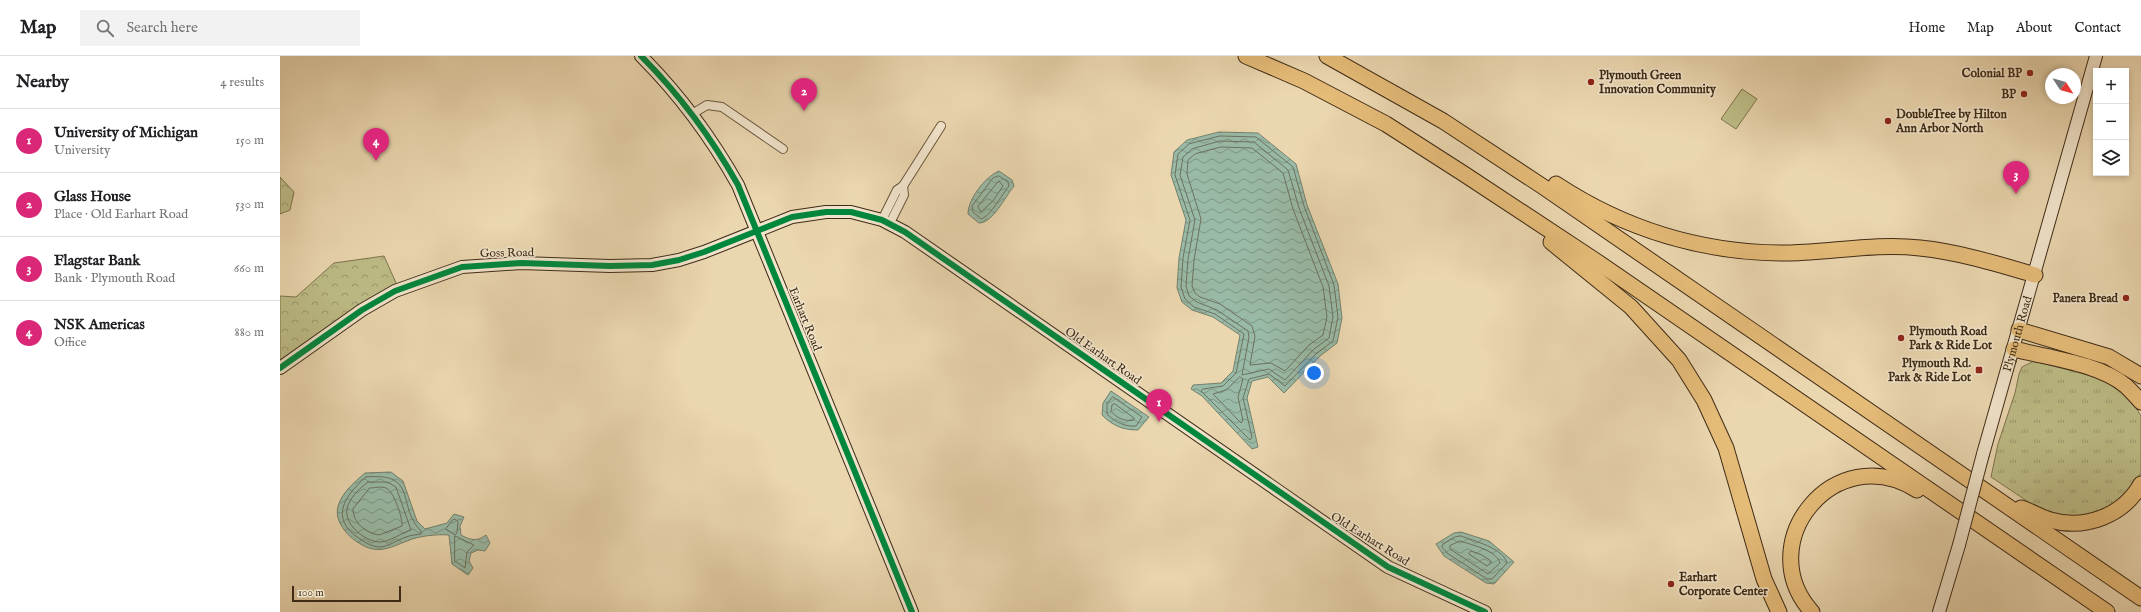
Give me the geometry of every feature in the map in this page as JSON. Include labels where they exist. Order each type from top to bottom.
[{"type":"highway","points":[[1246,56],[1304,81],[1386,124],[1464,174],[1596,261],[2107,612]]},
{"type":"highway","points":[[1327,56],[1443,121],[1492,153],[2141,598]]},
{"type":"highway","points":[[1336,56],[1439,109],[1561,188],[1599,210],[1651,232],[1712,248],[1752,252],[1792,253],[1869,247],[1920,248],[1963,255],[2035,275]]},
{"type":"highway","points":[[1464,174],[1579,264],[1631,308],[1679,360],[1704,400],[1726,448],[1764,578],[1779,612]]},
{"type":"highway","points":[[2019,330],[2109,357],[2141,376]]},
{"type":"highway","points":[[2014,349],[2084,366],[2106,374],[2125,386],[2141,402]]},
{"type":"highway","points":[[1812,612],[1804,603],[1793,578],[1791,556],[1794,534],[1804,513],[1821,493],[1839,484],[1860,477],[1882,476],[1908,485],[1999,539]]},
{"type":"highway","points":[[1999,500],[2050,520],[2074,524],[2093,521],[2118,511],[2135,495],[2141,484]]},
{"type":"street","name":"Earhart Road","points":[[641,56],[672,89],[692,114],[719,153],[738,185],[912,612]]},
{"type":"street","name":"Plymouth Road","points":[[1939,612],[2096,56]]},
{"type":"street","points":[[692,114],[707,105],[722,107],[783,149]]},
{"type":"street","points":[[886,222],[897,190],[904,186],[941,126]]},
{"type":"street","name":"Old Earhart Road","points":[[758,232],[792,217],[826,212],[851,212],[886,222],[1388,567],[1485,612]]},
{"type":"street","name":"Goss Road","points":[[280,368],[362,310],[389,295],[425,279],[462,267],[521,263],[610,266],[652,265],[698,254],[758,232]]},
{"type":"green space","points":[[1742,89],[1757,99],[1736,129],[1721,119]]},
{"type":"green space","points":[[280,177],[294,192],[290,210],[280,214]]},
{"type":"green space","points":[[384,256],[397,285],[342,318],[280,360],[280,296],[296,297],[334,263]]},
{"type":"green space","points":[[2034,361],[2099,378],[2113,385],[2132,401],[2141,416],[2141,473],[2132,490],[2116,506],[2079,520],[2048,515],[1991,477],[1998,444],[2015,393],[2019,374],[2022,367]]},
{"type":"water","points":[[1219,132],[1258,133],[1296,164],[1307,205],[1338,284],[1342,318],[1337,343],[1320,356],[1284,393],[1268,377],[1252,381],[1247,398],[1258,447],[1252,449],[1202,396],[1191,389],[1193,385],[1221,383],[1233,371],[1240,335],[1213,317],[1192,310],[1182,302],[1177,288],[1179,258],[1186,220],[1171,175],[1174,152],[1187,140]]},
{"type":"water","points":[[999,171],[1012,180],[1014,186],[994,214],[984,222],[979,223],[968,214],[971,202],[974,195],[983,183]]},
{"type":"water","points":[[1111,391],[1149,417],[1138,430],[1118,427],[1102,415],[1103,403]]},
{"type":"water","points":[[391,472],[403,481],[417,521],[425,529],[447,523],[454,514],[464,517],[460,526],[461,535],[474,540],[480,539],[486,535],[490,543],[485,551],[478,550],[471,553],[469,561],[473,568],[468,575],[452,564],[449,535],[433,535],[411,539],[389,548],[372,549],[365,547],[353,539],[345,531],[337,514],[340,500],[344,494],[354,482],[365,473]]},
{"type":"water","points":[[1461,532],[1489,541],[1514,562],[1494,584],[1486,583],[1444,556],[1436,544],[1454,533]]},
{"type":"cycle path","points":[[641,56],[682,101],[706,133],[738,185],[912,612]]},
{"type":"cycle path","points":[[280,368],[362,310],[395,291],[462,267],[521,263],[610,266],[652,265],[679,260],[704,252],[792,217],[826,212],[851,212],[882,220],[905,232],[1388,567],[1485,612]]},
{"type":"place","name":"Colonial BP","points":[[2030,73]]},
{"type":"place","name":"Plymouth Green Innovation Community","points":[[1591,82]]},
{"type":"place","name":"BP","points":[[2024,94]]},
{"type":"place","name":"Glass House","points":[[804,111]]},
{"type":"place","name":"DoubleTree by Hilton Ann Arbor North","points":[[1888,121]]},
{"type":"place","name":"NSK Americas","points":[[376,161]]},
{"type":"place","name":"Flagstar Bank","points":[[2016,194]]},
{"type":"place","name":"Panera Bread","points":[[2126,298]]},
{"type":"place","name":"Plymouth Road Park & Ride Lot","points":[[1901,338]]},
{"type":"place","name":"Plymouth Rd. Park & Ride Lot","points":[[1979,370]]},
{"type":"place","name":"University of Michigan","points":[[1159,422]]},
{"type":"place","name":"Earhart Corporate Center","points":[[1671,584]]}]
